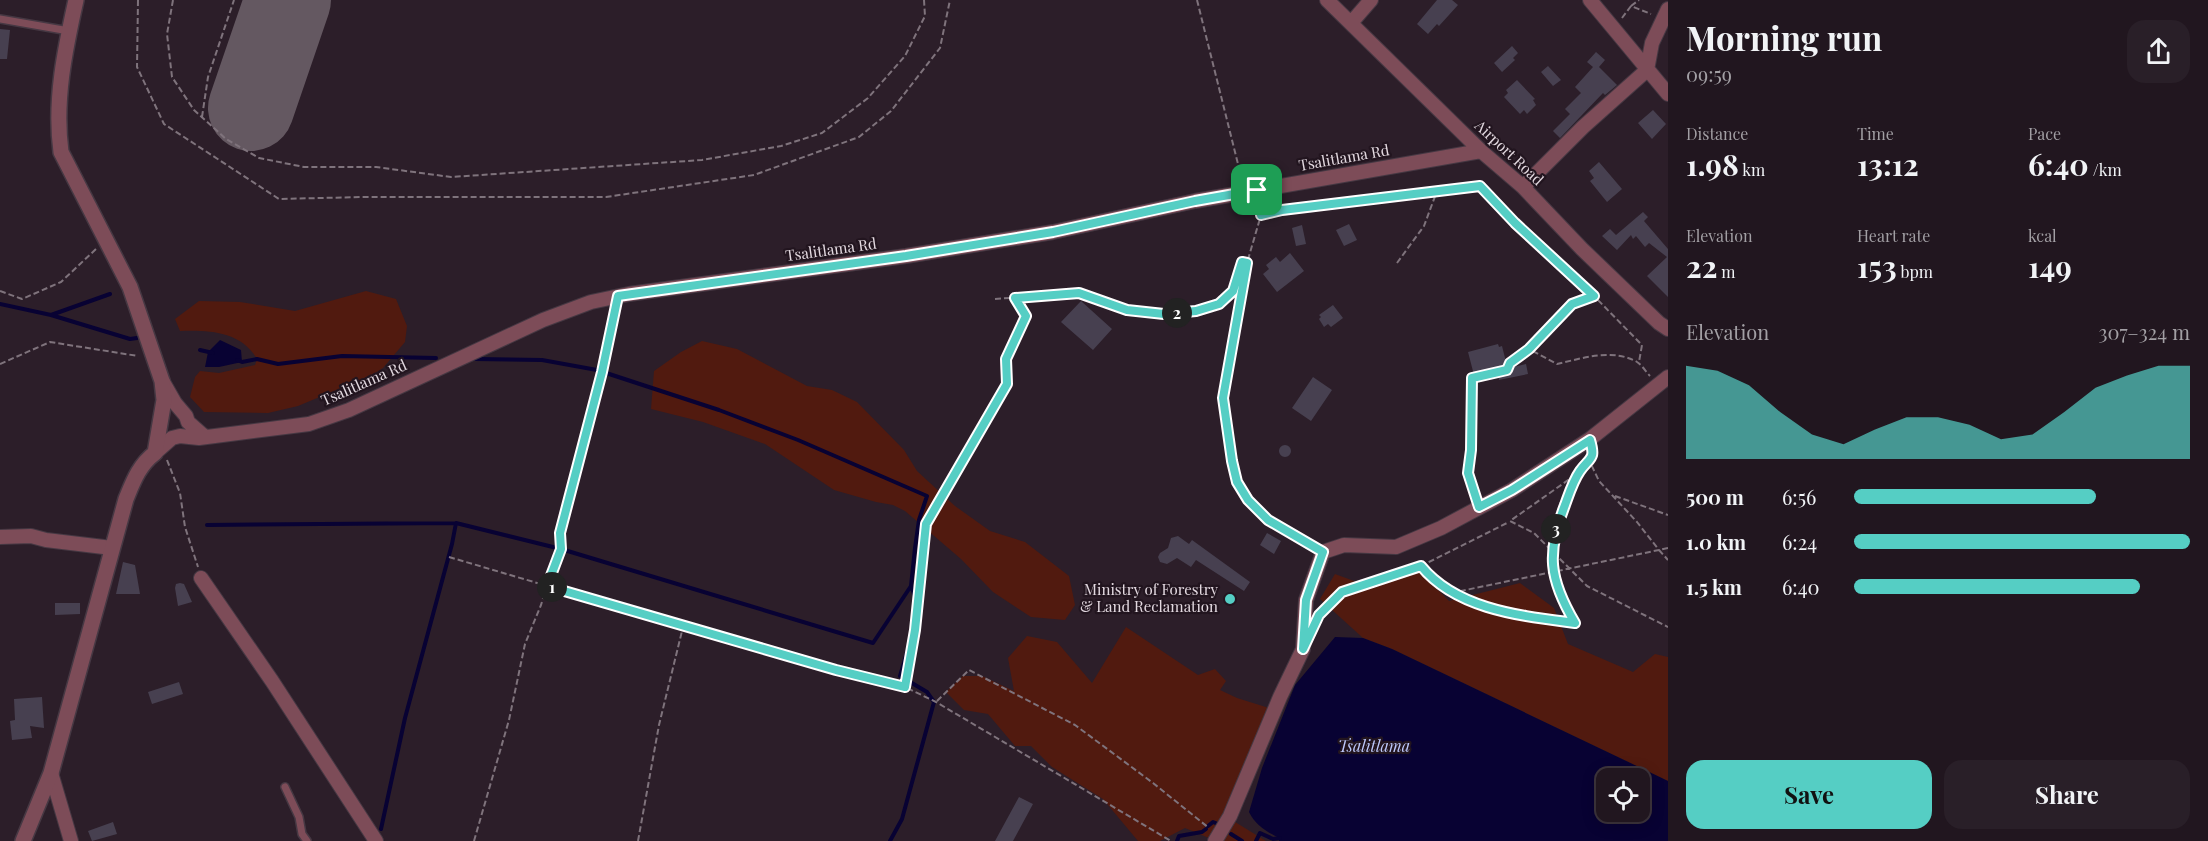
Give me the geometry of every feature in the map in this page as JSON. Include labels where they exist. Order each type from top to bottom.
[{"type":"street","points":[[23,841],[51,773],[112,548],[134,478],[146,459],[186,430],[185,417],[162,381],[130,288],[61,152],[58,127],[63,58],[76,0]]},
{"type":"street","name":"Airport Road","points":[[1327,0],[1481,151],[1523,187],[1582,249],[1668,329]]},
{"type":"street","points":[[1351,23],[1371,0]]},
{"type":"street","points":[[1590,0],[1668,94]]},
{"type":"street","points":[[1523,187],[1583,127],[1647,70],[1652,43],[1666,13]]},
{"type":"street","name":"Tsalitlama Rd","points":[[167,444],[309,424],[350,410],[543,320],[591,302],[618,296],[906,256],[1053,232],[1251,191],[1481,151]]},
{"type":"street","points":[[162,381],[164,400],[161,421],[167,444]]},
{"type":"street","points":[[1217,838],[1230,816],[1280,697],[1303,649],[1306,600],[1323,552],[1344,545],[1396,547],[1441,528],[1512,490],[1590,440],[1663,381]]},
{"type":"street","points":[[167,444],[161,421],[168,410],[175,409],[205,437]]},
{"type":"street","points":[[0,537],[31,536],[112,548]]},
{"type":"street","points":[[201,578],[272,681],[376,841]]},
{"type":"street","points":[[51,773],[72,841]]},
{"type":"lane","points":[[0,19],[69,31]]},
{"type":"lane","points":[[285,787],[299,817],[302,834],[307,841]]},
{"type":"path","points":[[138,0],[137,68],[164,123],[279,200],[362,197],[606,197],[754,175],[860,137],[891,111],[939,48],[950,0]]},
{"type":"path","points":[[173,0],[168,34],[172,77],[194,110],[226,140],[259,159],[304,167],[376,167],[451,177],[702,160],[781,146],[822,133],[868,98],[905,56],[925,16],[924,0]]},
{"type":"path","points":[[201,117],[208,77],[234,0]]},
{"type":"path","points":[[1197,0],[1251,191],[1261,215],[1247,263],[1223,398],[1232,461],[1237,482],[1248,500],[1268,520],[1323,552]]},
{"type":"path","points":[[1615,28],[1631,6],[1639,0]]},
{"type":"path","points":[[1631,6],[1666,13]]},
{"type":"path","points":[[1261,215],[1480,186],[1515,223],[1594,296],[1642,345],[1639,362]]},
{"type":"path","points":[[1397,263],[1424,226],[1437,190]]},
{"type":"path","points":[[0,291],[22,299],[61,282],[106,239]]},
{"type":"path","points":[[995,299],[1079,293],[1127,310],[1164,314],[1196,311],[1219,304],[1233,291],[1242,262],[1247,263]]},
{"type":"path","points":[[474,841],[509,720],[525,644],[561,549],[560,533],[602,372],[618,296]]},
{"type":"path","points":[[1479,507],[1468,473],[1471,450],[1472,378],[1507,370],[1510,363],[1529,349],[1572,304],[1594,296]]},
{"type":"path","points":[[905,687],[915,630],[926,524],[1007,384],[1006,359],[1026,316],[1015,298]]},
{"type":"path","points":[[0,364],[50,342],[116,354],[154,358]]},
{"type":"path","points":[[1529,349],[1557,364],[1597,355],[1621,356],[1639,362],[1663,381]]},
{"type":"path","points":[[1315,624],[1319,615],[1342,592],[1421,566],[1510,521],[1581,471],[1590,462],[1593,450],[1590,440]]},
{"type":"path","points":[[167,444],[180,493],[185,527],[201,578]]},
{"type":"path","points":[[1590,462],[1599,481],[1668,560]]},
{"type":"path","points":[[1421,566],[1451,593],[1461,598],[1520,616],[1575,623],[1562,602],[1553,572],[1552,549],[1556,526],[1581,471]]},
{"type":"path","points":[[1612,495],[1668,515]]},
{"type":"path","points":[[1510,521],[1534,533],[1587,586],[1668,627]]},
{"type":"path","points":[[1451,593],[1668,548]]},
{"type":"path","points":[[449,557],[836,670],[905,687],[936,702],[1171,841]]},
{"type":"path","points":[[638,841],[659,724],[683,626]]},
{"type":"path","points":[[936,702],[969,670],[1075,725],[1153,783],[1217,838]]},
{"type":"shaded area","points":[[366,291],[396,299],[407,326],[405,342],[383,368],[370,376],[298,406],[268,413],[204,412],[190,397],[195,377],[200,371],[219,373],[255,365],[257,359],[242,343],[223,334],[180,331],[175,319],[199,301],[240,302],[295,311]]},
{"type":"shaded area","points":[[702,341],[737,349],[807,386],[832,390],[857,402],[904,450],[917,471],[955,506],[990,531],[1025,542],[1069,576],[1075,605],[1065,620],[1031,617],[993,592],[961,559],[905,511],[893,505],[834,490],[765,444],[703,422],[651,409],[654,371],[681,352]]},
{"type":"shaded area","points":[[1417,569],[1449,601],[1520,583],[1554,608],[1568,644],[1633,672],[1655,654],[1668,657],[1668,781],[1650,772],[1650,768],[1641,768],[1392,649],[1363,638],[1320,599],[1335,574],[1373,588]]},
{"type":"shaded area","points":[[1126,627],[1198,675],[1215,669],[1226,681],[1220,690],[1269,708],[1227,817],[1266,841],[1216,841],[1185,828],[1160,841],[1138,841],[1103,799],[1052,767],[1031,746],[1015,746],[988,714],[964,710],[946,692],[963,676],[982,676],[1014,691],[1008,658],[1027,636],[1057,642],[1092,683]]},
{"type":"water","points":[[220,340],[241,350],[242,362],[219,367],[205,367],[208,352]]},
{"type":"water","name":"Tsalitlama","points":[[1335,637],[1363,638],[1392,649],[1641,768],[1596,768],[1596,822],[1650,822],[1650,772],[1668,781],[1668,841],[1279,841],[1279,838],[1258,825],[1249,812],[1262,768],[1295,685]]},
{"type":"building","points":[[1437,0],[1452,0],[1458,5],[1439,26],[1437,24],[1428,34],[1417,24]]},
{"type":"building","points":[[0,29],[10,30],[7,59],[0,59]]},
{"type":"building","points":[[1512,46],[1518,53],[1513,58],[1515,60],[1502,72],[1494,63]]},
{"type":"building","points":[[1596,52],[1605,60],[1599,67],[1617,85],[1605,95],[1603,93],[1560,138],[1553,131],[1570,114],[1565,109],[1581,93],[1575,87],[1593,67],[1587,62]]},
{"type":"building","points":[[1548,66],[1561,80],[1553,86],[1541,72]]},
{"type":"building","points":[[1517,80],[1535,99],[1533,100],[1536,105],[1527,114],[1524,110],[1520,114],[1504,97],[1508,93],[1506,90]]},
{"type":"building","points":[[1653,110],[1666,124],[1652,139],[1638,123]]},
{"type":"building","points":[[1599,162],[1622,189],[1607,202],[1590,181],[1594,178],[1589,171]]},
{"type":"building","points":[[1643,212],[1648,217],[1644,221],[1668,249],[1668,297],[1647,276],[1667,257],[1649,243],[1645,247],[1636,236],[1633,239],[1631,235],[1617,250],[1602,236],[1610,229],[1616,235]]},
{"type":"building","points":[[1349,224],[1357,240],[1344,246],[1336,230]]},
{"type":"building","points":[[1302,225],[1306,244],[1296,246],[1292,228]]},
{"type":"building","points":[[1290,253],[1304,271],[1277,292],[1263,274],[1269,269],[1266,265],[1276,257],[1280,262]]},
{"type":"building","points":[[1081,301],[1112,329],[1093,350],[1061,322]]},
{"type":"building","points":[[1333,305],[1343,318],[1331,327],[1328,324],[1324,327],[1319,315]]},
{"type":"building","points":[[1498,344],[1499,347],[1502,346],[1507,366],[1474,375],[1468,352]]},
{"type":"building","points":[[1526,364],[1528,374],[1499,380],[1497,371]]},
{"type":"building","points":[[1313,377],[1332,390],[1311,421],[1292,408]]},
{"type":"building","points":[[1287,445],[1291,451],[1287,457],[1283,457],[1279,449]]},
{"type":"building","points":[[1267,533],[1281,541],[1274,554],[1260,545]]},
{"type":"building","points":[[1178,536],[1189,544],[1192,540],[1250,582],[1244,591],[1196,560],[1191,567],[1177,558],[1167,564],[1160,562],[1158,557],[1160,553],[1168,548],[1171,538]]},
{"type":"building","points":[[123,562],[135,565],[140,594],[116,594]]},
{"type":"building","points":[[176,584],[184,584],[192,602],[178,606],[175,588]]},
{"type":"building","points":[[55,603],[80,603],[80,614],[55,615]]},
{"type":"building","points":[[179,682],[183,694],[152,704],[148,692]]},
{"type":"building","points":[[42,697],[44,728],[30,726],[32,738],[12,740],[10,721],[15,720],[14,699]]},
{"type":"building","points":[[1019,797],[1033,804],[1013,841],[995,841]]},
{"type":"building","points":[[113,822],[117,834],[92,841],[88,831]]},
{"type":"waterway","points":[[0,304],[51,315],[110,294]]},
{"type":"waterway","points":[[51,315],[130,339],[137,338]]},
{"type":"waterway","points":[[200,350],[213,353]]},
{"type":"waterway","points":[[237,360],[242,362],[257,359],[278,364],[342,356],[436,358]]},
{"type":"waterway","points":[[475,359],[542,360],[597,370],[719,410],[798,440],[927,496],[919,520],[915,548],[911,586],[916,599],[910,642],[900,676],[927,692],[934,702],[902,819],[890,841]]},
{"type":"waterway","points":[[207,525],[456,523],[561,549],[873,643],[911,586]]},
{"type":"waterway","points":[[381,829],[405,718],[456,523]]},
{"type":"waterway","points":[[1208,826],[1213,822],[1218,824]]},
{"type":"waterway","points":[[1177,841],[1179,836],[1202,832],[1206,829]]},
{"type":"waterway","points":[[1256,841],[1260,833],[1273,839],[1280,838]]},
{"type":"waterway","points":[[1231,834],[1242,841]]},
{"type":"runway","points":[[251,108],[288,0]]},
{"type":"place","name":"Ministry of Forestry & Land Reclamation","points":[[1230,599]]},
{"type":"route","points":[[1480,186],[1515,223],[1594,296],[1572,304],[1529,349],[1510,363],[1507,370],[1472,378],[1473,407],[1468,473],[1479,507],[1512,490],[1590,440],[1593,450],[1590,462],[1581,471],[1570,493],[1556,526],[1552,549],[1552,564],[1562,602],[1575,623],[1520,616],[1461,598],[1451,593],[1421,566],[1342,592],[1319,615],[1303,649],[1306,600],[1323,552],[1268,520],[1248,500],[1237,482],[1232,461],[1223,398],[1247,263],[1242,262],[1233,291],[1219,304],[1196,311],[1164,314],[1127,310],[1079,293],[1015,298],[1026,316],[1006,359],[1007,384],[926,524],[915,630],[905,687],[836,670],[547,586],[561,549],[560,533],[602,372],[618,296],[906,256],[1053,232],[1257,190],[1261,215],[1282,210],[1480,186]]}]
